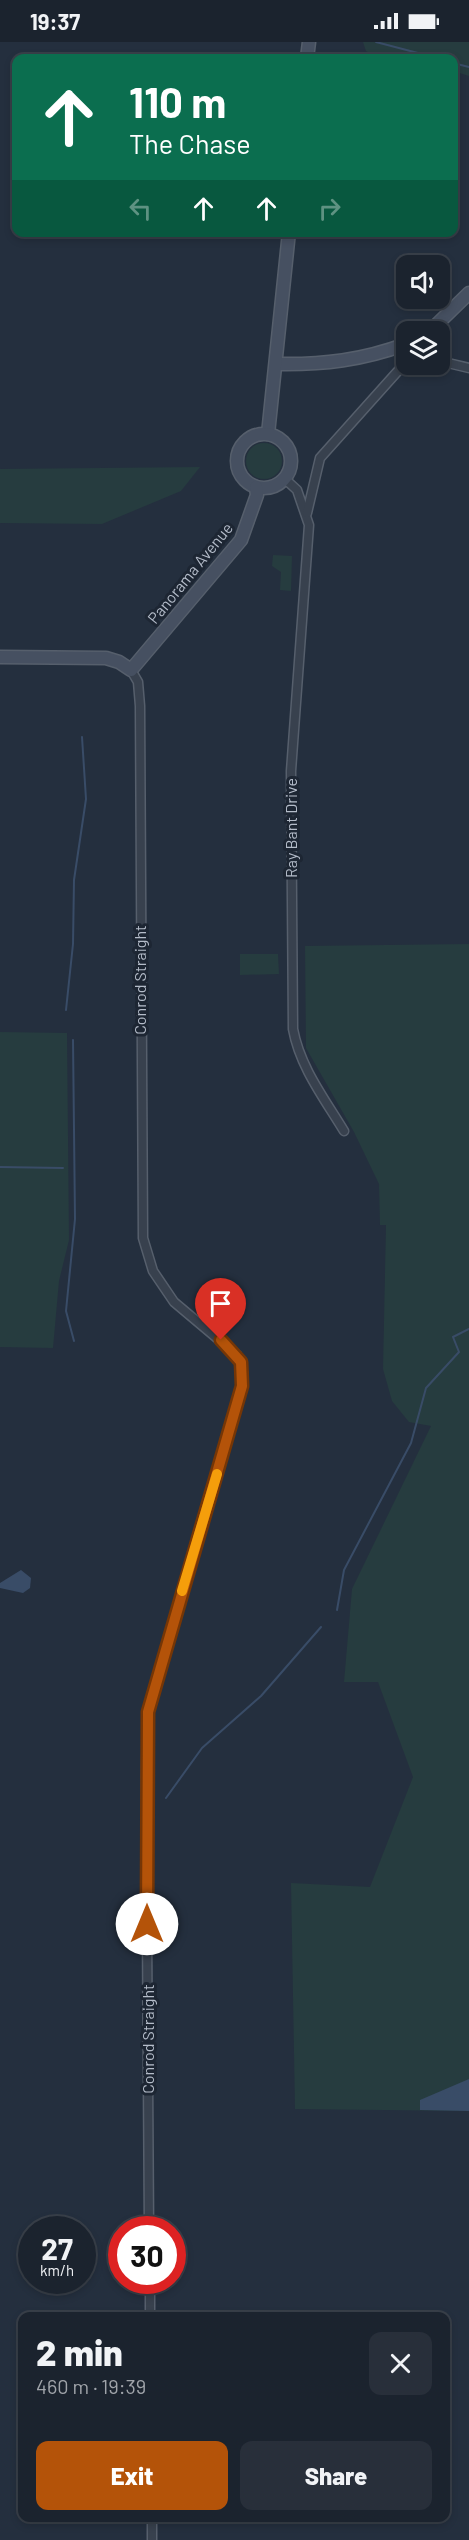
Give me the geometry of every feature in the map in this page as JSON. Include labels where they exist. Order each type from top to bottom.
[{"type":"street","points":[[268,434],[289,237]]},
{"type":"street","points":[[440,321],[469,292]]},
{"type":"street","points":[[276,364],[343,362],[372,356],[396,348]]},
{"type":"street","points":[[450,363],[469,368]]},
{"type":"street","name":"Ray Bant Drive","points":[[307,513],[320,458],[396,373]]},
{"type":"street","points":[[268,434],[283,441],[291,455],[289,472],[285,479],[272,487],[256,487],[239,472],[238,456],[240,448],[252,437],[268,434]]},
{"type":"street","name":"Ray Bant Drive","points":[[285,479],[297,490],[307,513],[309,532],[291,771],[293,1029],[297,1050],[344,1131]]},
{"type":"street","name":"Panorama Avenue","points":[[131,670],[241,540],[257,495],[256,487]]},
{"type":"street","points":[[0,657],[101,658],[119,662],[131,670]]},
{"type":"street","name":"Conrod Straight","points":[[131,670],[139,687],[140,722],[143,1238],[153,1271],[166,1291],[188,1315],[231,1348],[241,1362],[243,1374],[239,1400],[151,1697],[147,1724],[149,2216]]},
{"type":"street","points":[[150,2294],[150,2312]]},
{"type":"street","points":[[152,2522],[152,2540]]},
{"type":"green space","points":[[363,42],[469,42],[469,76],[458,73],[458,54],[371,54],[366,51]]},
{"type":"green space","points":[[264,443],[276,449],[282,461],[276,473],[264,479],[252,473],[246,461],[252,449]]},
{"type":"green space","points":[[200,467],[181,491],[102,524],[0,523],[0,469]]},
{"type":"green space","points":[[273,555],[292,556],[291,591],[280,590],[281,572],[272,566]]},
{"type":"green space","points":[[469,944],[469,2111],[295,2109],[291,1883],[370,1887],[413,1777],[378,1682],[344,1682],[352,1589],[431,1426],[409,1422],[392,1401],[383,1369],[386,1225],[380,1225],[379,1184],[354,1132],[306,1048],[305,946]]},
{"type":"green space","points":[[240,954],[278,954],[279,974],[240,975]]},
{"type":"green space","points":[[0,1032],[67,1033],[69,1240],[59,1281],[53,1348],[0,1347]]},
{"type":"water","points":[[21,1570],[31,1578],[30,1588],[23,1593],[0,1588],[0,1583]]},
{"type":"water","points":[[469,2079],[469,2111],[420,2110],[420,2100]]},
{"type":"waterway","points":[[376,42],[422,54]]},
{"type":"waterway","points":[[458,64],[469,67]]},
{"type":"waterway","points":[[66,1010],[73,944],[74,880],[86,799],[82,737]]},
{"type":"waterway","points":[[73,1040],[75,1219],[66,1311],[74,1341]]},
{"type":"waterway","points":[[0,1167],[63,1168]]},
{"type":"waterway","points":[[337,1610],[344,1570],[411,1443],[426,1388],[459,1352],[453,1337],[469,1329]]},
{"type":"waterway","points":[[166,1798],[202,1748],[261,1696],[321,1627]]},
{"type":"slow traffic","points":[[182,1591],[217,1474]]},
{"type":"route","points":[[147,1924],[146,1740],[148,1712],[156,1676],[242,1386],[241,1362],[231,1348],[221,1340]]}]
